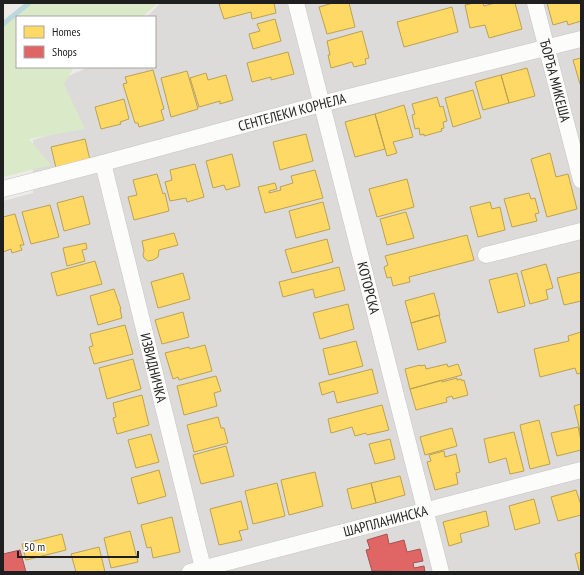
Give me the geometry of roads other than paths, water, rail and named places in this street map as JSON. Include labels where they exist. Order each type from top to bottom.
[{"type":"street","name":"КОТОРСКА","points":[[296,3],[440,572]]},
{"type":"street","name":"ЂОРЂА МИКЕША","points":[[535,3],[581,180]]},
{"type":"street","name":"СЕНТЕЛЕКИ КОРНЕЛА","points":[[3,189],[321,104],[581,39]]},
{"type":"street","name":"ИЗВИДНИЧКА","points":[[103,163],[199,571]]},
{"type":"street","points":[[486,255],[581,231]]},
{"type":"street","name":"ШАРПЛАНИНСКА","points":[[199,571],[425,510],[581,470]]},
{"type":"waterway","points":[[3,24],[29,3]]}]
